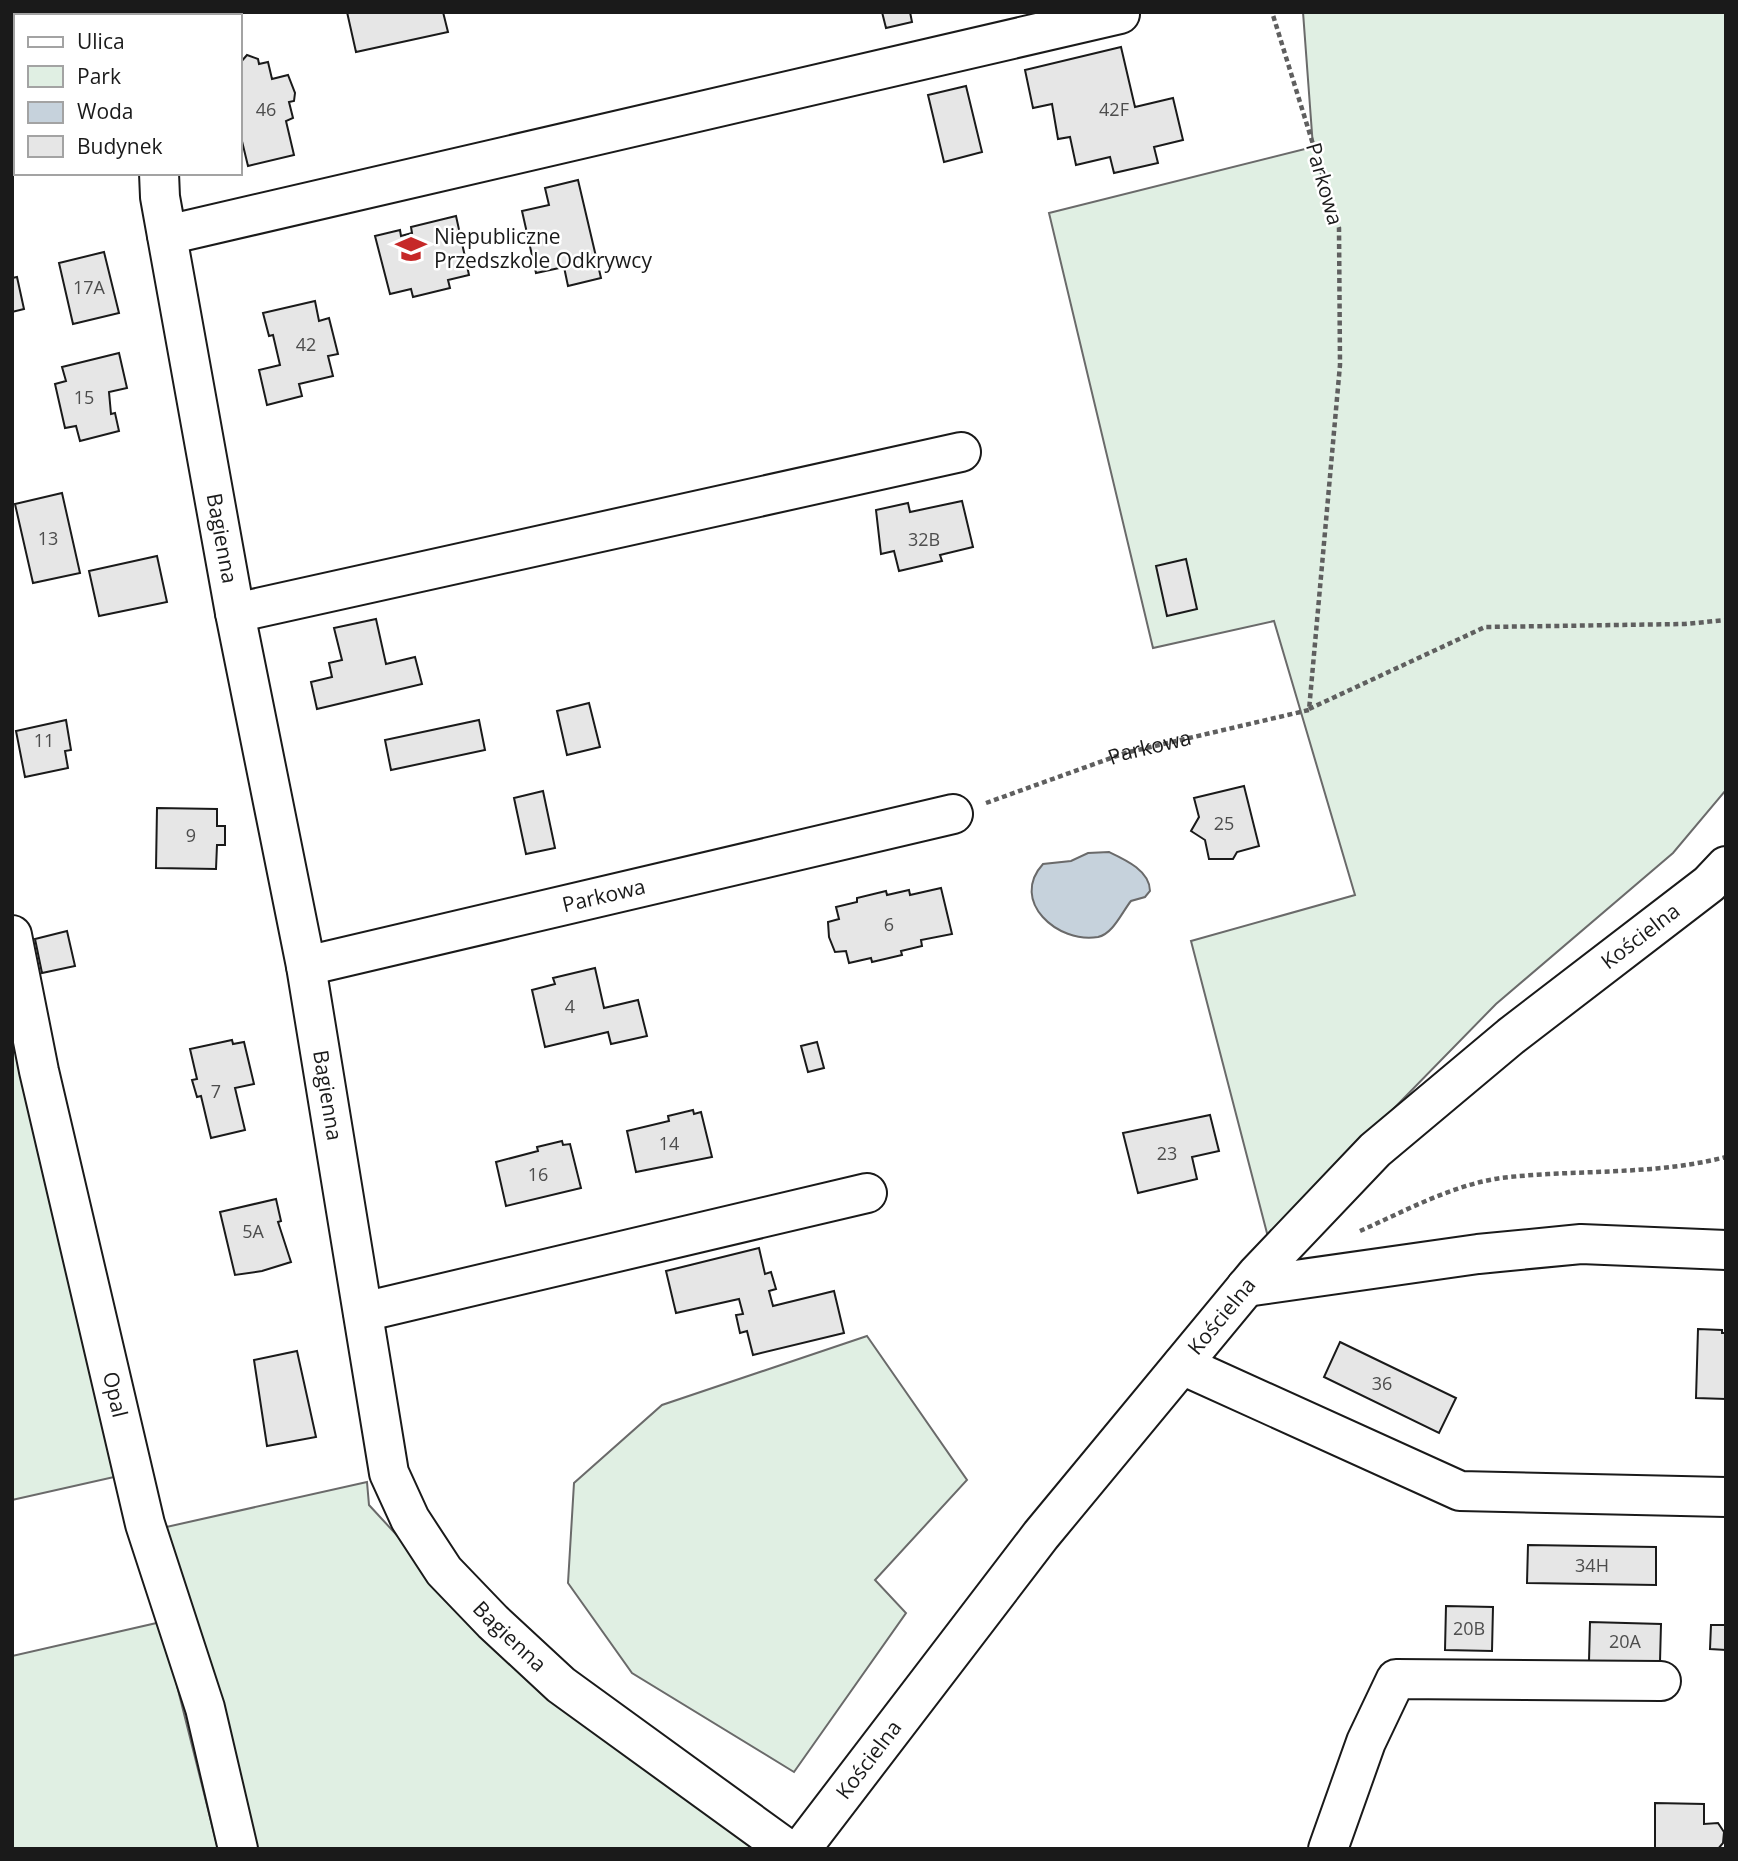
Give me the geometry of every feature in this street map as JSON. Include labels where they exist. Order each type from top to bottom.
[{"type":"street","points":[[167,235],[1120,14]]},
{"type":"street","name":"Bagienna","points":[[159,175],[167,235],[235,613],[306,966],[389,1472],[410,1519],[444,1571],[493,1622],[561,1685],[787,1849]]},
{"type":"street","points":[[235,613],[961,452]]},
{"type":"street","name":"Parkowa","points":[[306,966],[953,814]]},
{"type":"street","name":"Kościelna","points":[[801,1849],[862,1764],[1041,1535],[1246,1287],[1375,1150],[1511,1036],[1709,884],[1726,866]]},
{"type":"street","name":"Opal","points":[[12,935],[26,1074],[145,1524],[205,1708],[238,1849]]},
{"type":"street","points":[[363,1312],[867,1193]]},
{"type":"street","points":[[1246,1287],[1478,1254],[1581,1244],[1726,1251]]},
{"type":"street","points":[[1182,1365],[1460,1491],[1726,1497]]},
{"type":"street","points":[[1328,1849],[1366,1742],[1396,1679],[1661,1681]]},
{"type":"path","name":"Parkowa","points":[[953,814],[1125,753],[1309,710],[1340,365],[1339,228],[1272,12]]},
{"type":"path","points":[[1309,710],[1485,627],[1685,624],[1726,620]]},
{"type":"path","points":[[1351,1235],[1451,1191],[1500,1178],[1693,1166],[1726,1157]]},
{"type":"green space","points":[[1303,12],[1726,12],[1726,790],[1673,853],[1496,1004],[1268,1237],[1191,941],[1355,895],[1274,621],[1153,648],[1049,213],[1313,147]]},
{"type":"green space","points":[[12,990],[123,1475],[12,1500]]},
{"type":"green space","points":[[867,1336],[967,1480],[875,1580],[906,1613],[794,1772],[632,1673],[568,1583],[574,1483],[662,1405]]},
{"type":"green space","points":[[367,1482],[369,1505],[546,1697],[754,1849],[248,1849],[153,1530]]},
{"type":"green space","points":[[161,1622],[218,1849],[12,1849],[12,1656]]},
{"type":"water","points":[[1109,852],[1142,872],[1150,891],[1145,897],[1131,901],[1113,927],[1098,937],[1068,934],[1054,927],[1035,905],[1032,892],[1034,878],[1043,864],[1071,861],[1088,853]]},
{"type":"building","points":[[347,12],[443,12],[448,32],[356,52]]},
{"type":"building","points":[[882,12],[910,12],[912,22],[886,28]]},
{"type":"building","points":[[1121,47],[1135,107],[1173,98],[1183,140],[1154,147],[1158,163],[1114,173],[1110,157],[1076,165],[1070,137],[1058,139],[1052,104],[1033,108],[1025,70]]},
{"type":"building","points":[[247,55],[258,59],[259,64],[268,62],[272,79],[288,75],[295,93],[294,101],[289,102],[293,118],[286,121],[294,155],[248,166],[242,141],[242,61]]},
{"type":"building","points":[[966,86],[982,152],[944,162],[928,95]]},
{"type":"building","points":[[578,180],[601,278],[568,286],[564,267],[536,273],[522,211],[549,205],[545,188]]},
{"type":"building","points":[[456,216],[469,275],[448,280],[450,288],[413,297],[411,289],[390,294],[375,236],[400,230],[401,236],[412,233],[411,227]]},
{"type":"building","points":[[104,252],[119,313],[73,324],[59,263]]},
{"type":"building","points":[[17,277],[24,309],[12,312],[12,278]]},
{"type":"building","points":[[315,301],[319,321],[329,318],[338,354],[328,356],[333,376],[299,384],[302,396],[267,405],[259,370],[280,365],[273,335],[269,336],[263,313]]},
{"type":"building","points":[[119,353],[127,388],[109,392],[111,414],[115,413],[119,431],[80,441],[76,426],[65,428],[55,384],[66,381],[62,367]]},
{"type":"building","points":[[62,493],[80,573],[33,583],[15,504]]},
{"type":"building","points":[[962,501],[973,547],[940,555],[942,561],[899,571],[894,551],[881,554],[876,510],[908,503],[910,512]]},
{"type":"building","points":[[157,556],[167,602],[99,616],[89,571]]},
{"type":"building","points":[[1186,559],[1197,609],[1167,616],[1156,566]]},
{"type":"building","points":[[376,619],[386,664],[415,657],[422,684],[317,709],[311,682],[332,677],[329,663],[342,660],[334,628]]},
{"type":"building","points":[[589,703],[600,747],[567,755],[557,711]]},
{"type":"building","points":[[66,720],[71,750],[65,751],[68,768],[25,777],[16,731]]},
{"type":"building","points":[[479,720],[485,750],[391,770],[385,740]]},
{"type":"building","points":[[1244,786],[1259,846],[1237,852],[1233,859],[1209,859],[1205,840],[1191,831],[1199,817],[1194,798]]},
{"type":"building","points":[[543,791],[555,848],[526,854],[514,798]]},
{"type":"building","points":[[157,808],[217,809],[217,826],[225,826],[225,845],[217,845],[216,869],[156,868]]},
{"type":"building","points":[[941,888],[952,934],[921,940],[922,946],[901,951],[902,955],[872,962],[871,958],[849,963],[846,951],[835,952],[829,937],[828,922],[839,919],[836,907],[857,902],[857,898],[886,891],[887,895],[909,890],[910,895]]},
{"type":"building","points":[[67,931],[75,966],[42,973],[35,939]]},
{"type":"building","points":[[595,968],[604,1008],[638,1000],[647,1036],[611,1044],[608,1032],[545,1047],[532,990],[555,984],[553,978]]},
{"type":"building","points":[[232,1040],[233,1044],[244,1042],[254,1084],[235,1088],[245,1130],[211,1138],[201,1096],[197,1097],[192,1080],[197,1079],[190,1049]]},
{"type":"building","points":[[817,1042],[824,1068],[808,1072],[801,1046]]},
{"type":"building","points":[[693,1110],[694,1114],[701,1112],[712,1157],[636,1172],[627,1131],[669,1121],[668,1116]]},
{"type":"building","points":[[1210,1115],[1219,1151],[1192,1157],[1197,1179],[1138,1193],[1123,1133]]},
{"type":"building","points":[[562,1141],[563,1145],[570,1144],[581,1188],[506,1206],[496,1162],[538,1151],[537,1147]]},
{"type":"building","points":[[276,1199],[281,1221],[278,1222],[291,1262],[262,1271],[235,1275],[220,1212]]},
{"type":"building","points":[[759,1248],[765,1274],[771,1272],[776,1289],[769,1291],[773,1306],[834,1291],[844,1333],[753,1355],[747,1331],[740,1333],[736,1315],[743,1314],[739,1299],[676,1313],[666,1271]]},
{"type":"building","points":[[1698,1329],[1722,1330],[1722,1333],[1726,1333],[1726,1399],[1696,1398]]},
{"type":"building","points":[[1340,1342],[1456,1398],[1439,1433],[1324,1377]]},
{"type":"building","points":[[297,1351],[316,1437],[267,1446],[254,1360]]},
{"type":"building","points":[[1528,1545],[1656,1547],[1656,1585],[1527,1583]]},
{"type":"building","points":[[1446,1606],[1493,1607],[1492,1651],[1445,1650]]},
{"type":"building","points":[[1590,1622],[1661,1624],[1660,1662],[1589,1661]]},
{"type":"building","points":[[1711,1625],[1726,1625],[1726,1650],[1710,1649]]},
{"type":"building","points":[[1655,1803],[1704,1804],[1704,1824],[1718,1823],[1724,1832],[1723,1843],[1718,1849],[1655,1849]]},
{"type":"place","name":"Niepubliczne Przedszkole Odkrywcy","points":[[411,249]]}]
